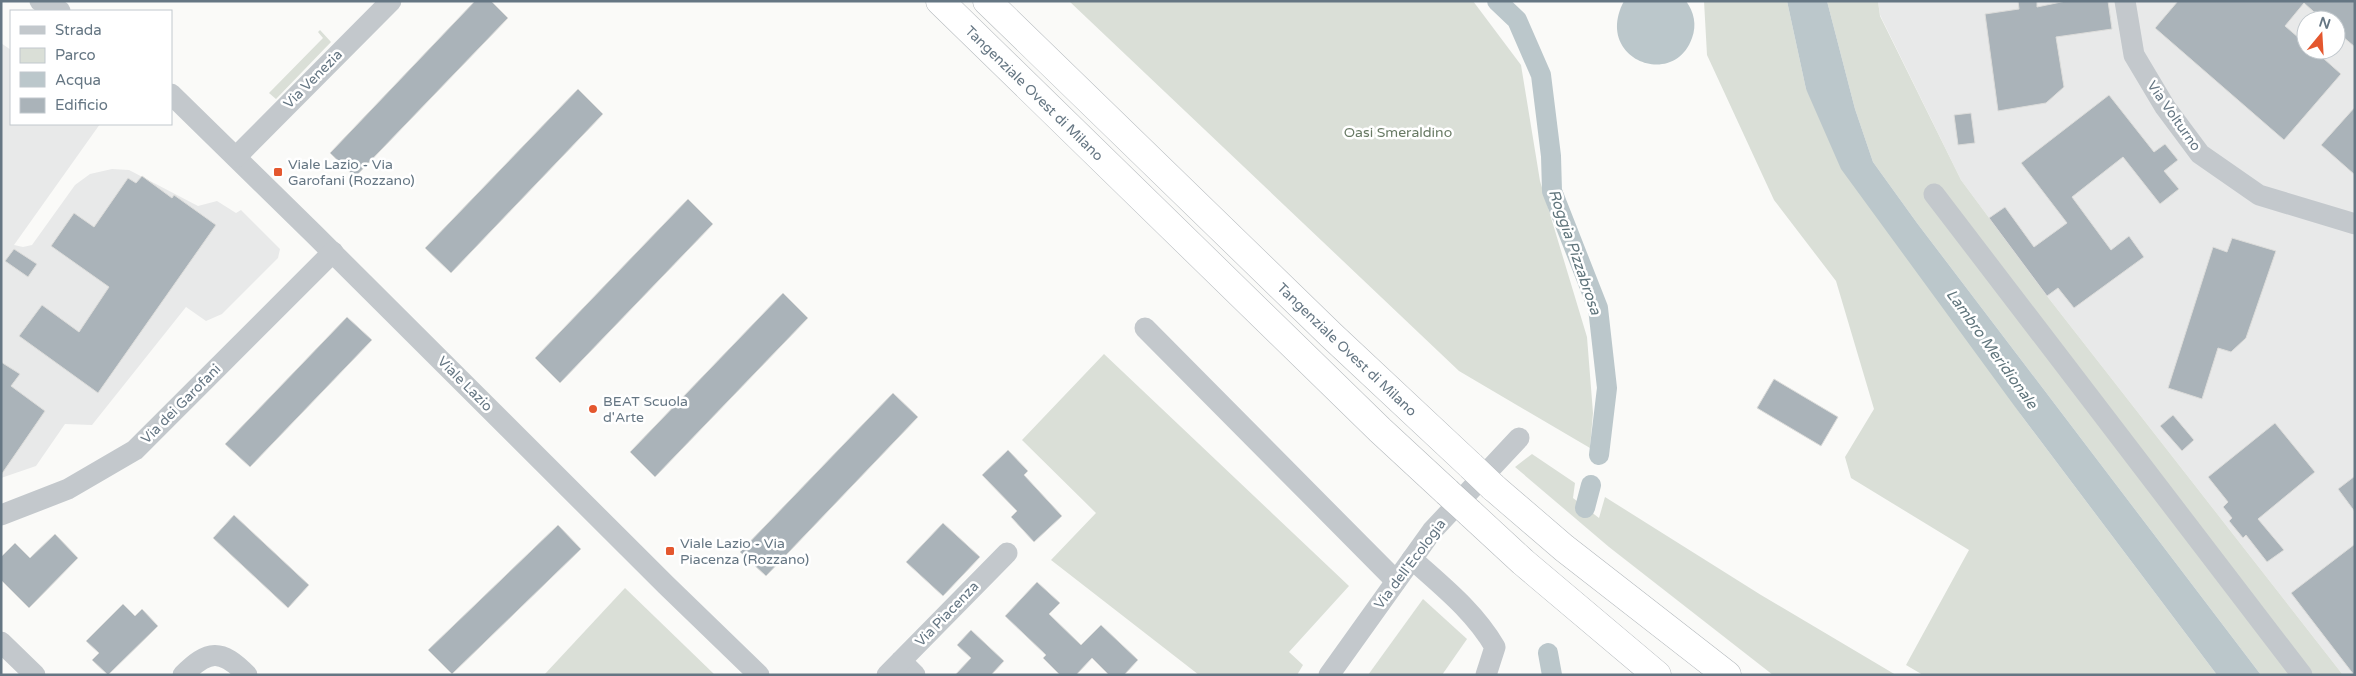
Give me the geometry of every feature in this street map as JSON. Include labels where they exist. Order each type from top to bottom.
[{"type":"highway","name":"Tangenziale Ovest di Milano","points":[[940,1],[1380,430],[1523,562],[1657,675]]},
{"type":"highway","name":"Tangenziale Ovest di Milano","points":[[987,1],[1331,335],[1494,487],[1564,548],[1727,675]]},
{"type":"street","points":[[40,1],[58,10]]},
{"type":"street","name":"Via Venezia","points":[[236,157],[391,1]]},
{"type":"street","name":"Via Volturno","points":[[2126,1],[2134,54],[2160,100],[2200,154],[2259,195],[2355,224]]},
{"type":"street","name":"Viale Lazio","points":[[172,95],[759,675]]},
{"type":"street","points":[[1934,194],[2302,675]]},
{"type":"street","name":"Via dei Garofani","points":[[1,515],[68,489],[135,450],[333,252]]},
{"type":"street","points":[[1145,328],[1396,581]]},
{"type":"street","name":"Via dell'Ecologia","points":[[1329,675],[1432,531],[1520,438]]},
{"type":"street","name":"Via Piacenza","points":[[901,670],[1007,553]]},
{"type":"street","points":[[1412,559],[1462,604],[1485,630],[1495,647],[1486,675]]},
{"type":"street","points":[[1,642],[35,675]]},
{"type":"street","points":[[183,675],[198,659],[210,656],[223,656],[247,675]]},
{"type":"shaded area","points":[[1878,1],[2355,1],[2355,675],[2343,675],[2047,296],[1961,180],[1880,15]]},
{"type":"shaded area","points":[[1,43],[10,49],[10,125],[99,125],[14,245],[23,247],[32,245],[75,185],[90,174],[112,169],[129,170],[198,206],[217,201],[236,213],[241,210],[280,249],[278,258],[222,314],[206,321],[186,307],[92,425],[65,424],[36,466],[1,478]]},
{"type":"green space","name":"Oasi Smeraldino","points":[[1069,1],[1473,1],[1521,65],[1540,181],[1587,337],[1593,413],[1590,448],[1459,371]]},
{"type":"green space","points":[[1704,1],[1787,1],[1806,89],[2021,415],[2217,675],[1923,675],[1906,665],[1969,550],[1851,478],[1845,457],[1874,409],[1836,281],[1774,200],[1707,55]]},
{"type":"green space","points":[[1827,1],[1878,1],[1880,16],[1961,180],[2047,296],[2343,675],[2261,675],[1917,223],[1873,162],[1855,109]]},
{"type":"green space","points":[[320,30],[331,42],[276,99],[269,93],[323,38],[318,32]]},
{"type":"green space","points":[[1104,354],[1349,586],[1289,652],[1303,665],[1297,675],[1199,675],[1051,560],[1096,513],[1022,440]]},
{"type":"green space","points":[[1532,454],[1575,483],[1573,498],[1599,518],[1605,497],[1761,595],[1896,675],[1773,675],[1609,547],[1515,467]]},
{"type":"green space","points":[[625,588],[715,675],[544,675]]},
{"type":"green space","points":[[1423,599],[1467,639],[1442,675],[1368,675]]},
{"type":"water","points":[[1624,1],[1686,1],[1693,14],[1694,28],[1692,38],[1683,54],[1669,62],[1654,64],[1640,61],[1627,52],[1619,39],[1617,21]]},
{"type":"water","name":"Lambro Meridionale","points":[[1787,1],[1827,1],[1855,109],[1873,162],[1917,223],[2261,675],[2217,675],[2021,415],[1841,169],[1806,89]]},
{"type":"building","points":[[475,1],[491,1],[508,18],[355,177],[330,153]]},
{"type":"building","points":[[2018,1],[2037,1],[2037,7],[2066,1],[2108,1],[2112,29],[2056,37],[2064,87],[2046,103],[1998,111],[1985,14],[2019,9]]},
{"type":"building","points":[[2178,1],[2355,1],[2355,47],[2346,39],[2346,10],[2312,10],[2304,3],[2296,10],[2296,13],[2285,26],[2296,35],[2296,60],[2325,60],[2341,74],[2284,140],[2155,28]]},
{"type":"building","points":[[578,89],[603,114],[451,273],[425,248]]},
{"type":"building","points":[[2109,95],[2154,152],[2165,144],[2178,160],[2164,171],[2179,189],[2160,204],[2123,157],[2072,197],[2111,250],[2129,236],[2144,257],[2074,308],[2058,288],[2047,296],[1989,218],[2005,207],[2034,247],[2067,223],[2021,163]]},
{"type":"building","points":[[2355,107],[2355,175],[2321,145]]},
{"type":"building","points":[[1971,113],[1975,143],[1958,145],[1954,115]]},
{"type":"building","points":[[142,176],[172,198],[174,195],[216,225],[98,393],[19,336],[42,305],[79,332],[109,287],[51,246],[74,213],[94,227],[128,178],[136,183]]},
{"type":"building","points":[[688,199],[713,224],[560,383],[535,358]]},
{"type":"building","points":[[2232,238],[2276,251],[2246,338],[2231,352],[2218,348],[2202,399],[2168,388],[2213,247],[2227,252]]},
{"type":"building","points":[[14,249],[37,264],[28,277],[5,261]]},
{"type":"building","points":[[783,293],[808,318],[655,477],[630,452]]},
{"type":"building","points":[[347,317],[372,340],[250,467],[225,444]]},
{"type":"building","points":[[1,362],[20,374],[11,386],[45,411],[1,475]]},
{"type":"building","points":[[1774,379],[1838,417],[1821,446],[1757,408]]},
{"type":"building","points":[[893,393],[918,417],[766,576],[740,552]]},
{"type":"building","points":[[2173,415],[2194,440],[2182,451],[2160,426]]},
{"type":"building","points":[[2275,423],[2315,472],[2258,519],[2284,550],[2267,562],[2246,535],[2243,538],[2229,521],[2232,518],[2223,507],[2228,502],[2208,477]]},
{"type":"building","points":[[1008,450],[1028,471],[1024,475],[1062,516],[1034,542],[1011,517],[1017,511],[982,475]]},
{"type":"building","points":[[2355,476],[2355,512],[2338,489]]},
{"type":"building","points":[[234,515],[309,585],[288,608],[213,538]]},
{"type":"building","points":[[943,523],[980,557],[943,596],[906,562]]},
{"type":"building","points":[[558,525],[581,549],[452,674],[428,650]]},
{"type":"building","points":[[55,534],[78,558],[29,608],[1,580],[1,557],[15,543],[30,558]]},
{"type":"building","points":[[2355,544],[2355,675],[2354,675],[2291,593]]},
{"type":"building","points":[[1037,582],[1060,603],[1049,614],[1081,645],[1101,625],[1138,660],[1124,675],[1109,675],[1092,658],[1076,675],[1060,675],[1043,658],[1046,655],[1005,616]]},
{"type":"building","points":[[123,604],[135,616],[142,609],[158,626],[108,675],[92,660],[99,653],[86,641]]},
{"type":"building","points":[[971,630],[1004,661],[991,675],[955,675],[971,658],[957,645]]},
{"type":"waterway","name":"Roggia Pizzabrosa","points":[[1497,1],[1517,20],[1541,75],[1551,156],[1552,191],[1598,308],[1607,388],[1599,455]]},
{"type":"waterway","points":[[1585,508],[1591,485]]},
{"type":"waterway","points":[[1548,653],[1552,675]]},
{"type":"place","name":"Viale Lazio - Via Garofani (Rozzano)","points":[[278,172]]},
{"type":"place","name":"BEAT Scuola d'Arte","points":[[593,409]]},
{"type":"place","name":"Viale Lazio - Via Piacenza (Rozzano)","points":[[670,551]]}]
